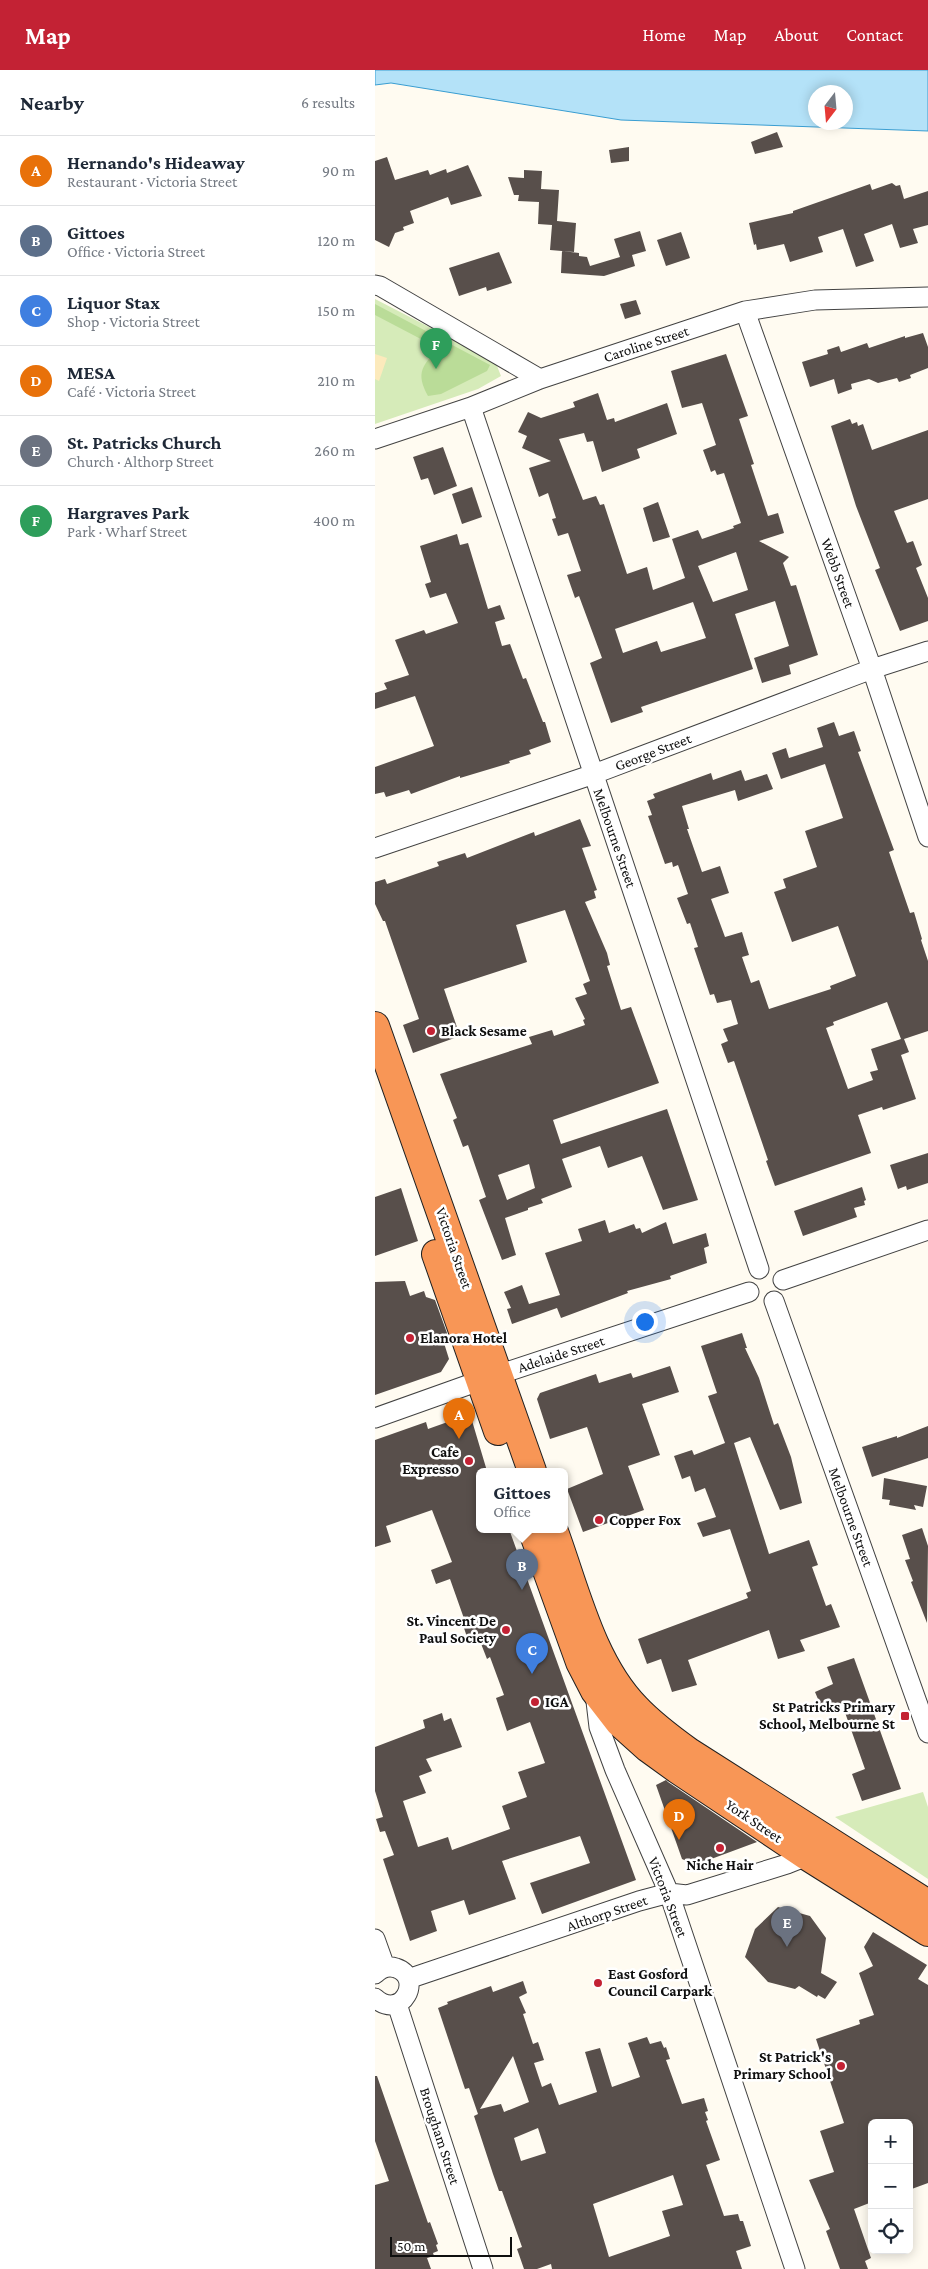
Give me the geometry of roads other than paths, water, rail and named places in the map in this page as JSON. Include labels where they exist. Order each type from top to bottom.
[{"type":"highway","name":"Victoria Street","points":[[375,1026],[489,1377],[511,1468]]},
{"type":"highway","name":"Victoria Street","points":[[375,1076],[489,1377],[531,1468]]},
{"type":"highway","name":"Victoria Street","points":[[533,1533],[580,1662],[605,1686]]},
{"type":"highway","name":"Victoria Street","points":[[554,1533],[598,1654],[605,1686]]},
{"type":"highway","name":"York Street","points":[[605,1686],[619,1722],[648,1748],[807,1856],[928,1932]]},
{"type":"highway","name":"York Street","points":[[605,1686],[635,1708],[664,1734],[928,1904]]},
{"type":"street","points":[[375,285],[380,286],[540,379]]},
{"type":"street","name":"Caroline Street","points":[[375,439],[471,407],[540,379],[745,311],[815,300],[928,297]]},
{"type":"street","name":"Webb Street","points":[[745,311],[872,669],[928,837]]},
{"type":"street","name":"Melbourne Street","points":[[471,407],[759,1269]]},
{"type":"street","name":"George Street","points":[[375,848],[594,774],[872,669],[928,651]]},
{"type":"street","points":[[783,1280],[928,1230]]},
{"type":"street","points":[[771,1268],[780,1274],[783,1280],[781,1295],[774,1302],[762,1303],[756,1301],[749,1292],[747,1286],[751,1275],[759,1269],[771,1268]]},
{"type":"street","name":"Adelaide Street","points":[[375,1418],[489,1377],[749,1292]]},
{"type":"street","name":"Melbourne Street","points":[[774,1302],[928,1732]]},
{"type":"street","name":"Victoria Street","points":[[605,1686],[599,1727],[615,1770],[669,1893],[795,2269]]},
{"type":"street","name":"Althorp Street","points":[[408,1979],[669,1893],[687,1895],[807,1856]]},
{"type":"street","points":[[375,1939],[380,1971],[396,1968],[401,1970],[408,1979],[409,1991],[397,2004],[385,2004],[375,1998]]},
{"type":"street","name":"Brougham Street","points":[[397,2004],[483,2269]]},
{"type":"water","points":[[375,70],[928,70],[928,131],[853,128],[853,85],[808,85],[808,127],[621,120],[391,83],[375,85]]},
{"type":"place","name":"Hargraves Park","points":[[436,369]]},
{"type":"place","name":"Black Sesame","points":[[431,1031]]},
{"type":"place","name":"Elanora Hotel","points":[[410,1338]]},
{"type":"place","name":"Hernando's Hideaway","points":[[459,1439]]},
{"type":"place","name":"Cafe Expresso","points":[[469,1461]]},
{"type":"place","name":"Copper Fox","points":[[599,1520]]},
{"type":"place","name":"Gittoes","points":[[522,1590]]},
{"type":"place","name":"St. Vincent De Paul Society","points":[[506,1630]]},
{"type":"place","name":"Liquor Stax","points":[[532,1674]]},
{"type":"place","name":"IGA","points":[[535,1702]]},
{"type":"place","name":"St Patricks Primary School, Melbourne St","points":[[905,1716]]},
{"type":"place","name":"MESA","points":[[679,1840]]},
{"type":"place","name":"Niche Hair","points":[[720,1848]]},
{"type":"place","name":"St. Patricks Church","points":[[787,1947]]},
{"type":"place","name":"East Gosford Council Carpark","points":[[598,1983]]},
{"type":"place","name":"St Patrick's Primary School","points":[[841,2066]]}]
